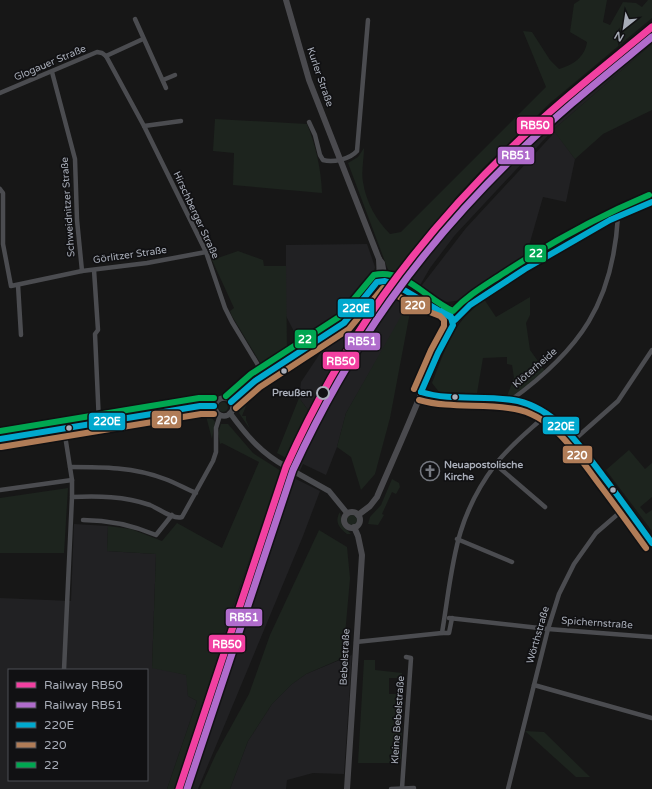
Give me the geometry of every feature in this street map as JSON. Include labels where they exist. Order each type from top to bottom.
[{"type":"main road","name":"Kurler Straße","points":[[286,0],[309,80],[379,260],[382,263],[382,280]]},
{"type":"main road","points":[[382,280],[426,302],[445,309],[454,321]]},
{"type":"main road","points":[[426,302],[438,312],[454,321]]},
{"type":"main road","points":[[438,312],[443,320],[443,331],[438,353]]},
{"type":"main road","points":[[443,331],[454,321]]},
{"type":"main road","points":[[358,515],[370,506],[377,497],[438,353],[454,321]]},
{"type":"main road","points":[[352,511],[358,515],[359,522],[354,527],[349,527],[345,524],[344,516],[347,513],[352,511]]},
{"type":"main road","name":"Bebelstraße","points":[[347,789],[362,555],[358,536],[354,527]]},
{"type":"street","points":[[135,19],[166,88]]},
{"type":"street","points":[[309,122],[315,135],[322,158],[328,162],[340,160],[355,153],[358,148],[368,20]]},
{"type":"street","points":[[106,56],[143,39]]},
{"type":"street","name":"Glogauer Straße","points":[[0,93],[97,52],[106,56]]},
{"type":"street","name":"Hirschberger Straße","points":[[106,56],[144,126],[206,252],[225,308],[264,375]]},
{"type":"street","name":"Schweidnitzer Straße","points":[[52,72],[75,159],[77,220],[82,272]]},
{"type":"street","points":[[163,80],[175,75]]},
{"type":"street","points":[[144,126],[181,121]]},
{"type":"street","name":"Görlitzer Straße","points":[[0,189],[3,193],[3,244],[11,286],[82,272],[147,263],[206,252]]},
{"type":"street","points":[[454,321],[461,310],[525,269],[618,216],[652,202]]},
{"type":"street","name":"Klöterheide","points":[[511,400],[558,362],[569,350],[589,321],[604,292],[612,264],[618,216]]},
{"type":"street","points":[[94,270],[98,330],[95,334],[99,423]]},
{"type":"street","points":[[231,402],[246,387],[344,323],[369,290],[382,280]]},
{"type":"street","points":[[18,285],[21,335]]},
{"type":"street","points":[[445,309],[470,305]]},
{"type":"street","points":[[574,440],[618,401],[652,350]]},
{"type":"street","points":[[421,392],[438,397],[511,400],[530,405],[547,414],[562,426],[574,440],[652,543]]},
{"type":"street","points":[[220,398],[226,398],[233,406],[230,413],[225,416],[220,415],[215,411],[214,406],[220,398]]},
{"type":"street","points":[[0,439],[200,406],[214,406]]},
{"type":"street","points":[[230,413],[255,445],[284,466]]},
{"type":"street","points":[[442,633],[457,539],[471,504],[495,464],[547,414]]},
{"type":"street","points":[[72,497],[110,496],[149,505],[177,517],[182,517],[196,493],[216,452],[215,433],[220,415]]},
{"type":"street","points":[[64,429],[72,480],[64,669]]},
{"type":"street","points":[[495,464],[545,507]]},
{"type":"street","points":[[70,467],[111,467],[137,471],[165,478],[196,493]]},
{"type":"street","points":[[295,472],[329,491],[347,513]]},
{"type":"street","points":[[0,490],[72,480]]},
{"type":"street","name":"Wörthstraße","points":[[508,789],[548,629],[560,594],[574,564],[596,533],[626,507]]},
{"type":"street","points":[[82,520],[117,522],[136,526],[156,535],[172,515]]},
{"type":"street","points":[[457,539],[512,562]]},
{"type":"street","name":"Spichernstraße","points":[[445,618],[548,629],[652,637]]},
{"type":"street","points":[[356,642],[449,633],[452,618]]},
{"type":"street","name":"Kleine Bebelstraße","points":[[402,788],[411,658],[406,656]]},
{"type":"street","points":[[534,685],[652,718]]},
{"type":"street","points":[[391,789],[414,788]]},
{"type":"shaded area","points":[[580,0],[607,0],[603,22],[610,25],[623,2],[636,3],[642,7],[648,0],[652,0],[652,18],[550,103],[484,167],[455,198],[450,207],[406,257],[394,275],[390,275],[348,163],[358,157],[364,148],[362,178],[369,204],[380,223],[390,234],[401,232],[546,87],[523,31],[532,32],[550,60],[559,69],[578,60],[584,52],[587,42],[570,32],[574,4]]},
{"type":"shaded area","points":[[652,22],[652,44],[553,130],[455,235],[430,268],[346,413],[337,447],[326,475],[303,464],[296,479],[320,491],[303,536],[198,789],[176,789],[226,625],[278,479],[308,410],[299,398],[301,382],[331,337],[352,321],[381,286],[385,288],[406,257],[450,207],[541,117]]},
{"type":"shaded area","points":[[652,44],[652,110],[603,134],[575,159],[553,130]]},
{"type":"shaded area","points":[[215,119],[307,124],[318,158],[322,193],[233,185],[234,153],[213,151]]},
{"type":"shaded area","points":[[555,132],[575,159],[566,202],[543,197],[524,263],[470,299],[447,302],[419,289],[466,228]]},
{"type":"shaded area","points":[[367,244],[375,267],[373,277],[345,316],[331,327],[301,345],[286,316],[286,245]]},
{"type":"shaded area","points":[[238,251],[263,260],[264,266],[286,266],[287,354],[264,369],[232,316],[230,311],[234,308],[212,260]]},
{"type":"shaded area","points":[[530,297],[530,315],[526,323],[530,350],[545,371],[512,397],[507,396],[514,378],[512,365],[507,364],[507,357],[483,358],[477,393],[439,392],[432,383],[455,330],[465,317],[484,299],[496,317]]},
{"type":"shaded area","points":[[409,302],[417,303],[418,310],[410,312],[390,418],[375,474],[361,490],[351,457],[337,447],[346,413]]},
{"type":"shaded area","points":[[252,391],[242,416],[246,416],[250,429],[239,413],[242,405]]},
{"type":"shaded area","points":[[299,398],[308,410],[286,458],[277,453]]},
{"type":"shaded area","points":[[221,402],[225,402],[227,403],[227,411],[221,412],[218,409],[218,405]]},
{"type":"shaded area","points":[[198,412],[208,413],[215,422],[212,439],[206,416]]},
{"type":"shaded area","points":[[221,424],[228,424],[253,453],[281,471],[226,625],[209,687],[176,789],[167,789],[197,701],[188,696],[186,675],[152,668],[156,554],[107,551],[108,526],[131,529],[162,541],[177,523],[222,548],[259,462],[222,443],[220,444],[218,433]]},
{"type":"shaded area","points":[[629,450],[645,469],[652,463],[652,497],[640,507],[646,514],[652,510],[652,531],[606,470]]},
{"type":"shaded area","points":[[392,479],[399,483],[400,487],[396,494],[392,492],[382,514],[384,515],[378,525],[368,524],[370,517],[381,505]]},
{"type":"shaded area","points":[[68,488],[64,553],[0,553],[0,498]]},
{"type":"shaded area","points":[[340,512],[342,525],[351,534],[347,534],[338,524],[337,518]]},
{"type":"shaded area","points":[[350,515],[354,515],[356,516],[356,524],[350,525],[347,522],[347,518]]},
{"type":"shaded area","points":[[74,524],[108,526],[107,551],[156,554],[152,667],[187,675],[188,696],[197,701],[167,789],[0,789],[0,598],[71,601]]},
{"type":"shaded area","points":[[319,530],[347,547],[350,578],[343,658],[306,674],[292,684],[272,704],[248,741],[230,789],[200,789],[216,754],[249,694],[270,635]]},
{"type":"shaded area","points":[[352,655],[344,774],[313,773],[287,780],[286,789],[230,789],[248,741],[272,704],[292,684],[306,674]]},
{"type":"shaded area","points":[[364,660],[375,660],[375,670],[402,673],[402,678],[389,678],[389,694],[399,694],[397,725],[402,726],[401,759],[396,759],[396,763],[358,763]]},
{"type":"shaded area","points":[[525,731],[544,732],[590,777],[576,777]]},
{"type":"tunnel","points":[[285,466],[295,472]]},
{"type":"rail line","name":"RB50","points":[[179,789],[286,467],[308,421],[356,336],[412,257],[476,183],[546,116],[652,27]]},
{"type":"rail line","name":"RB51","points":[[187,789],[293,470],[338,382],[363,341],[418,263],[482,190],[549,123],[652,37]]},
{"type":"transit line","name":"22","points":[[226,396],[251,374],[339,317],[374,275],[385,274],[406,280],[443,306],[453,311],[477,290],[539,251],[593,221],[649,195]]},
{"type":"transit line","name":"220E","points":[[231,402],[255,381],[344,323],[377,282],[385,281],[394,284],[455,320],[470,305],[525,269],[610,220],[652,202]]},
{"type":"transit line","name":"220","points":[[236,408],[260,387],[349,329],[383,288],[422,309],[440,316],[444,320],[444,326],[431,350],[414,389]]},
{"type":"transit line","name":"220E","points":[[421,392],[438,353],[453,325],[450,314],[444,309]]},
{"type":"transit line","name":"220E","points":[[421,392],[445,397],[506,399],[518,401],[544,412],[556,421],[586,453],[652,543]]},
{"type":"transit line","name":"22","points":[[0,431],[199,398],[214,398]]},
{"type":"transit line","name":"220","points":[[419,400],[431,403],[503,407],[529,413],[541,420],[553,428],[573,449],[646,548]]},
{"type":"transit line","name":"220E","points":[[0,439],[200,406],[214,406]]},
{"type":"transit line","name":"220","points":[[1,447],[201,414],[214,414]]},
{"type":"place","name":"Preußen","points":[[323,393]]},
{"type":"place","name":"Neuapostolische Kirche","points":[[430,471]]}]
